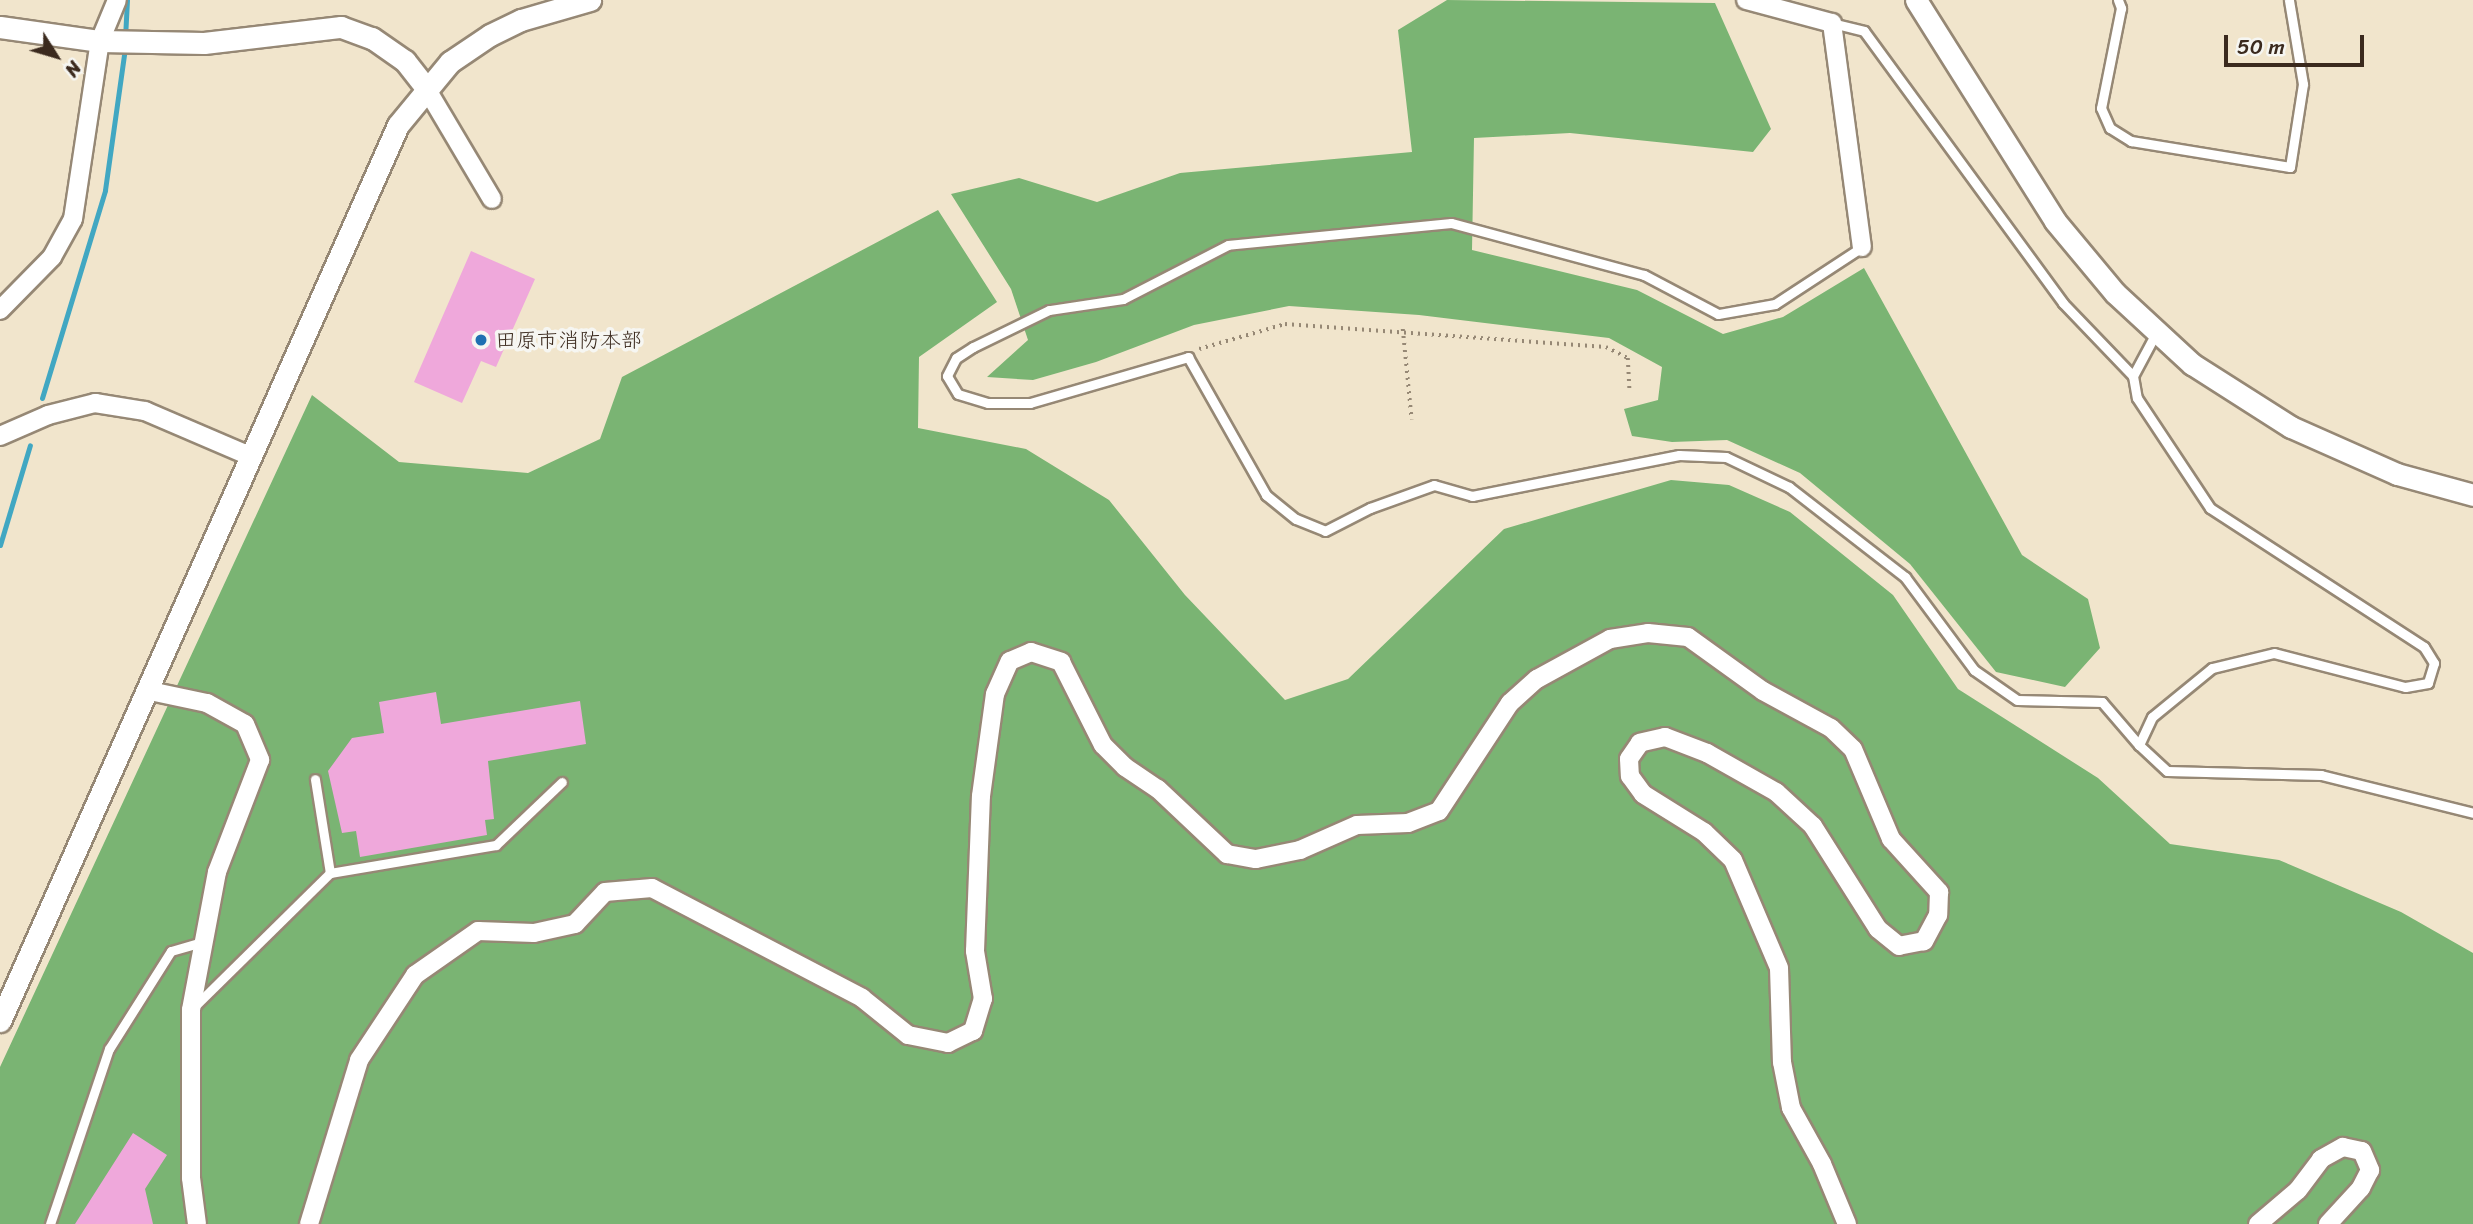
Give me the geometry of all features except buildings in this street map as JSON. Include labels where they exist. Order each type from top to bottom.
[{"type":"street","points":[[0,310],[52,257],[73,219],[100,41],[117,0]]},
{"type":"street","points":[[0,1021],[150,691],[250,456],[398,125],[450,62],[490,35],[520,20],[590,0]]},
{"type":"street","points":[[1746,0],[1832,23],[1863,247]]},
{"type":"street","points":[[1916,0],[2055,221],[2115,293],[2192,364],[2291,427],[2396,474],[2473,495]]},
{"type":"street","points":[[0,27],[100,41],[204,43],[341,27],[372,38],[394,54],[426,88],[492,200]]},
{"type":"street","points":[[0,436],[48,415],[95,403],[145,411],[250,456]]},
{"type":"street","points":[[309,1224],[359,1059],[415,975],[478,931],[534,933],[575,924],[605,892],[652,888],[862,998],[908,1035],[948,1043],[973,1031],[983,999],[975,951],[981,796],[995,694],[1010,661],[1031,652],[1060,662],[1103,745],[1125,767],[1158,789],[1227,854],[1256,859],[1300,850],[1357,825],[1408,823],[1439,810],[1510,703],[1536,679],[1610,639],[1648,633],[1688,637],[1763,691],[1831,729],[1853,749],[1891,839],[1939,892],[1938,915],[1924,941],[1899,946],[1878,929],[1813,826],[1776,792],[1707,753],[1665,737],[1640,743],[1629,759],[1630,776],[1643,794],[1704,832],[1733,860],[1779,968],[1782,1062],[1791,1108],[1822,1164],[1847,1224]]},
{"type":"street","points":[[150,691],[207,703],[244,724],[260,760],[217,872],[191,1010],[191,1178],[198,1224]]},
{"type":"street","points":[[2258,1224],[2298,1190],[2321,1158],[2343,1147],[2362,1151],[2370,1170],[2361,1188],[2328,1224]]},
{"type":"lane","points":[[2118,0],[2121,8],[2101,108],[2110,128],[2131,141],[2290,167],[2303,85],[2289,0]]},
{"type":"lane","points":[[1832,23],[1864,31],[2063,303],[2133,376],[2137,398],[2210,508],[2424,647],[2434,663],[2428,683],[2405,687],[2274,653],[2212,668],[2152,717],[2139,745]]},
{"type":"lane","points":[[1863,247],[1775,304],[1718,314],[1644,275],[1451,222],[1228,245],[1123,299],[1049,310],[973,347],[956,358],[947,376],[958,394],[988,403],[1030,403],[1188,357],[1266,495],[1296,519],[1325,531],[1370,508],[1434,485],[1472,496],[1679,455],[1726,457],[1789,487],[1905,577],[1974,670],[2017,701],[2102,702],[2139,745],[2167,771],[2321,775],[2473,813]]},
{"type":"lane","points":[[2133,376],[2157,332]]},
{"type":"lane","points":[[315,779],[330,873]]},
{"type":"lane","points":[[191,1010],[330,873],[496,845],[562,782]]},
{"type":"lane","points":[[50,1224],[109,1049],[171,951],[202,943]]},
{"type":"path","points":[[1188,357],[1205,345],[1285,324],[1402,330],[1606,347],[1628,358],[1630,392]]},
{"type":"path","points":[[1402,330],[1412,420]]},
{"type":"green space","points":[[1447,0],[1715,3],[1771,129],[1753,152],[1570,133],[1474,138],[1472,250],[1637,290],[1723,334],[1783,317],[1864,268],[2022,555],[2088,599],[2100,648],[2065,687],[1996,672],[1910,564],[1800,473],[1727,440],[1672,442],[1632,436],[1624,409],[1658,400],[1662,367],[1609,338],[1419,315],[1289,306],[1194,325],[1096,362],[1033,380],[987,377],[1028,340],[1011,289],[951,194],[1019,178],[1097,202],[1180,173],[1412,152],[1398,30]]},
{"type":"green space","points":[[938,210],[997,302],[919,357],[918,428],[1026,449],[1109,500],[1185,595],[1285,700],[1348,679],[1504,529],[1671,480],[1729,485],[1790,512],[1893,595],[1958,689],[2098,778],[2170,844],[2279,860],[2401,912],[2473,953],[2473,1224],[0,1224],[0,1067],[312,395],[399,462],[528,473],[600,439],[622,377]]},
{"type":"waterway","points":[[125,38],[127,0]]},
{"type":"waterway","points":[[42,398],[105,190],[125,48]]},
{"type":"waterway","points":[[0,545],[30,445]]},
{"type":"place","name":"田原市消防本部","points":[[481,340]]}]
